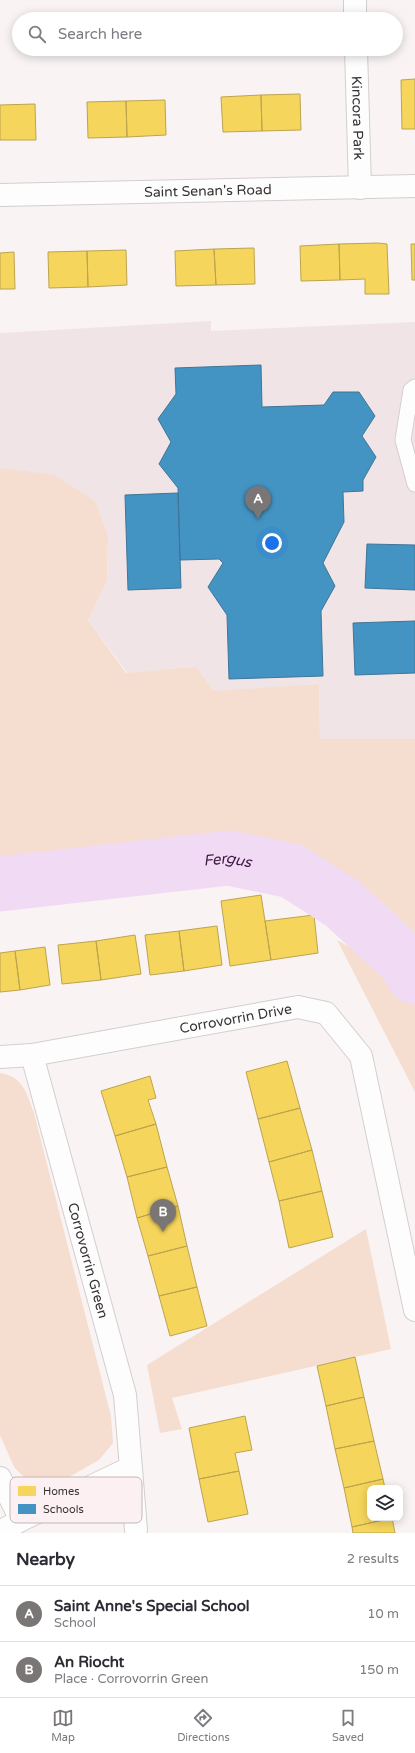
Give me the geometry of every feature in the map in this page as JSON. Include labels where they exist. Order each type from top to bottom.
[{"type":"street","points":[[355,0],[355,12]]},
{"type":"street","name":"Kincora Park","points":[[356,56],[360,188]]},
{"type":"street","name":"Saint Senan's Road","points":[[0,195],[415,186]]},
{"type":"street","name":"Corrovorrin Drive","points":[[0,1057],[32,1055],[298,1007],[326,1013],[361,1056],[415,1310]]},
{"type":"street","name":"Corrovorrin Green","points":[[32,1055],[125,1395],[131,1477]]},
{"type":"street","points":[[111,1477],[130,1468]]},
{"type":"street","points":[[0,1478],[10,1498]]},
{"type":"street","points":[[0,1532],[16,1523]]},
{"type":"street","name":"Corrovorrin Green","points":[[135,1523],[136,1530]]},
{"type":"lane","points":[[415,387],[411,390],[403,440],[415,484]]},
{"type":"shaded area","points":[[211,321],[211,331],[415,322],[415,739],[320,739],[319,684],[215,692],[196,668],[128,674],[88,620],[107,581],[108,537],[4,468],[0,469],[0,333]]},
{"type":"shaded area","points":[[4,468],[54,475],[95,501],[108,537],[107,581],[88,620],[126,673],[196,667],[214,691],[319,684],[320,739],[415,739],[415,1092],[337,940],[396,973],[253,873],[0,900],[0,469]]},
{"type":"shaded area","points":[[0,1073],[8,1075],[19,1082],[26,1093],[34,1113],[111,1416],[113,1443],[99,1460],[69,1477],[24,1477],[14,1467],[0,1435]]},
{"type":"shaded area","points":[[366,1229],[391,1349],[172,1398],[182,1429],[160,1433],[147,1365]]},
{"type":"building: Homes","points":[[415,79],[415,129],[402,129],[401,80]]},
{"type":"building: Homes","points":[[300,94],[301,130],[262,131],[261,95]]},
{"type":"building: Homes","points":[[261,95],[262,131],[223,132],[221,97]]},
{"type":"building: Homes","points":[[165,100],[166,135],[127,137],[126,101]]},
{"type":"building: Homes","points":[[126,101],[127,137],[88,138],[87,102]]},
{"type":"building: Homes","points":[[35,104],[36,140],[0,140],[0,105]]},
{"type":"building: Homes","points":[[339,244],[387,244],[389,294],[365,294],[365,279],[340,280]]},
{"type":"building: Homes","points":[[339,244],[340,280],[301,281],[300,246]]},
{"type":"building: Homes","points":[[411,244],[415,244],[415,280],[412,280]]},
{"type":"building: Homes","points":[[254,248],[255,284],[216,285],[214,249]]},
{"type":"building: Homes","points":[[214,249],[216,285],[176,286],[175,251]]},
{"type":"building: Homes","points":[[126,250],[127,285],[88,287],[87,251]]},
{"type":"building: Homes","points":[[87,251],[88,287],[49,288],[48,252]]},
{"type":"building: Homes","points":[[14,252],[15,289],[0,289],[0,253]]},
{"type":"building: Homes","points":[[261,895],[271,960],[230,966],[221,901]]},
{"type":"building: Homes","points":[[314,915],[318,953],[271,960],[265,921]]},
{"type":"building: Homes","points":[[217,926],[222,965],[184,971],[179,931]]},
{"type":"building: Homes","points":[[179,931],[184,971],[150,975],[145,935]]},
{"type":"building: Homes","points":[[135,935],[141,974],[101,980],[96,941]]},
{"type":"building: Homes","points":[[96,941],[101,980],[62,984],[58,945]]},
{"type":"building: Homes","points":[[45,947],[50,985],[20,990],[15,951]]},
{"type":"building: Homes","points":[[15,951],[20,990],[0,992],[0,953]]},
{"type":"building: Homes","points":[[287,1061],[300,1108],[258,1119],[246,1072]]},
{"type":"building: Homes","points":[[150,1076],[156,1098],[148,1100],[156,1124],[115,1136],[101,1091]]},
{"type":"building: Homes","points":[[300,1108],[312,1150],[269,1162],[258,1119]]},
{"type":"building: Homes","points":[[156,1124],[167,1167],[127,1177],[115,1136]]},
{"type":"building: Homes","points":[[312,1150],[322,1191],[279,1201],[269,1162]]},
{"type":"building: Homes","points":[[167,1167],[178,1206],[137,1218],[127,1177]]},
{"type":"building: Homes","points":[[322,1191],[333,1237],[289,1248],[279,1201]]},
{"type":"building: Homes","points":[[178,1206],[187,1246],[148,1256],[137,1218]]},
{"type":"building: Homes","points":[[187,1246],[197,1287],[159,1296],[148,1256]]},
{"type":"building: Homes","points":[[197,1287],[207,1326],[170,1336],[159,1296]]},
{"type":"building: Homes","points":[[355,1357],[364,1397],[326,1406],[317,1366]]},
{"type":"building: Homes","points":[[364,1397],[374,1441],[335,1449],[326,1406]]},
{"type":"building: Homes","points":[[245,1416],[252,1450],[235,1453],[239,1471],[199,1479],[189,1428]]},
{"type":"building: Homes","points":[[374,1441],[383,1479],[344,1488],[335,1449]]},
{"type":"building: Homes","points":[[239,1471],[248,1514],[208,1522],[199,1479]]},
{"type":"building: Homes","points":[[383,1479],[384,1485],[367,1485],[367,1521],[379,1521],[352,1527],[344,1488]]},
{"type":"building: Homes","points":[[379,1521],[393,1521],[395,1533],[353,1533],[352,1527]]},
{"type":"building: Schools","points":[[261,365],[262,407],[324,405],[333,392],[359,392],[375,416],[362,436],[376,457],[363,480],[363,491],[343,492],[344,522],[323,563],[335,586],[321,611],[323,676],[229,679],[227,615],[208,587],[223,563],[219,559],[180,560],[178,488],[159,464],[171,442],[158,419],[176,394],[175,368]]},
{"type":"building: Schools","points":[[178,493],[181,588],[128,590],[125,495]]},
{"type":"building: Schools","points":[[367,544],[415,545],[415,590],[365,588]]},
{"type":"building: Schools","points":[[415,621],[415,673],[355,675],[353,623]]},
{"type":"waterway","name":"Fergus","points":[[0,884],[229,858],[292,871],[343,904],[404,960],[415,977]]},
{"type":"place","name":"Saint Anne's Special School","points":[[258,519]]},
{"type":"place","name":"An Riocht","points":[[163,1232]]}]
